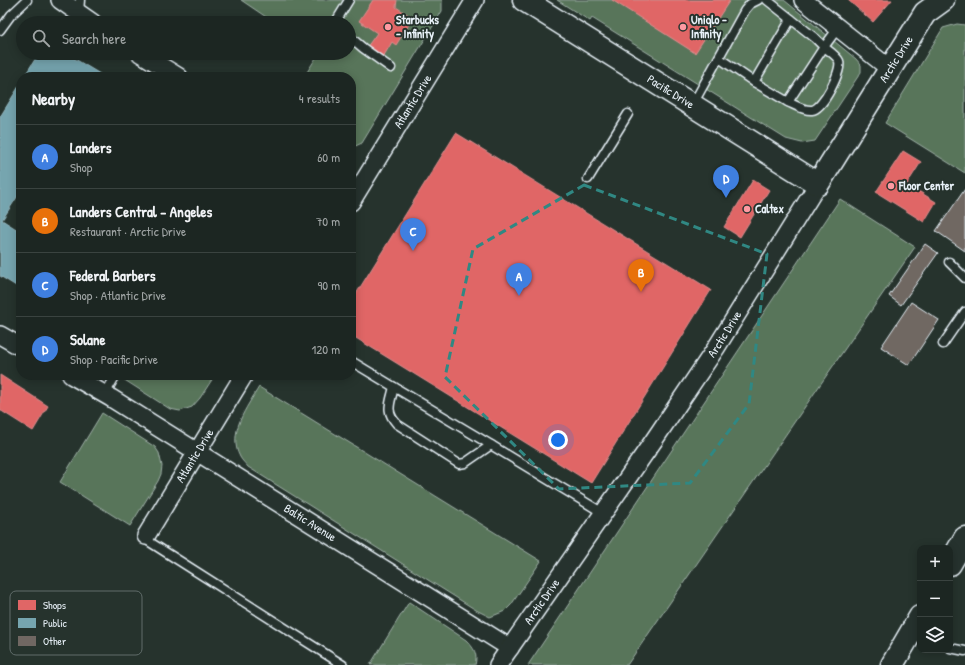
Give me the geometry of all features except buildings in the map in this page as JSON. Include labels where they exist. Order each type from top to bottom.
[{"type":"main road","name":"Pacific Drive","points":[[524,0],[818,184]]},
{"type":"main road","name":"Arctic Drive","points":[[818,184],[926,13],[943,0]]},
{"type":"main road","points":[[953,559],[965,538]]},
{"type":"main road","points":[[892,665],[917,628]]},
{"type":"street","points":[[60,0],[80,6],[88,16]]},
{"type":"street","name":"Atlantic Drive","points":[[356,188],[475,0]]},
{"type":"street","points":[[803,0],[890,70]]},
{"type":"street","points":[[151,60],[171,72]]},
{"type":"street","name":"Arctic Drive","points":[[498,665],[718,345],[818,184]]},
{"type":"street","points":[[0,335],[16,344]]},
{"type":"street","name":"Baltic Avenue","points":[[80,380],[198,452],[510,648]]},
{"type":"street","name":"Atlantic Drive","points":[[145,537],[241,380]]},
{"type":"lane","points":[[0,30],[11,15],[27,0]]},
{"type":"lane","points":[[339,16],[349,0]]},
{"type":"lane","points":[[693,105],[745,10],[750,4],[758,0]]},
{"type":"lane","points":[[719,58],[754,82],[788,102],[805,109],[812,110],[817,108],[826,98],[838,73],[840,64],[838,59],[767,0]]},
{"type":"lane","points":[[754,82],[791,19]]},
{"type":"lane","points":[[788,102],[838,28]]},
{"type":"lane","points":[[356,42],[391,68]]},
{"type":"lane","points":[[588,179],[628,114]]},
{"type":"lane","points":[[949,262],[965,278]]},
{"type":"lane","points":[[942,344],[965,312]]},
{"type":"lane","points":[[356,365],[603,513]]},
{"type":"lane","points":[[108,396],[114,380]]},
{"type":"lane","points":[[394,387],[389,412],[392,418],[397,424],[458,464],[465,463],[490,445]]},
{"type":"lane","points":[[145,537],[176,560],[343,665]]},
{"type":"lane","points":[[953,649],[965,652]]},
{"type":"highlighted area","points":[[584,185],[767,254],[749,404],[690,483],[559,489],[445,377],[473,249]]},
{"type":"green space","points":[[241,0],[442,0],[442,11],[362,143],[356,146],[356,72],[307,72],[315,60],[356,60],[356,16],[265,16]]},
{"type":"green space","points":[[557,0],[784,0],[856,59],[861,65],[861,72],[815,141],[802,143],[786,139],[592,18],[590,21]]},
{"type":"green space","points":[[957,24],[965,25],[965,173],[885,123],[943,28]]},
{"type":"green space","points":[[840,199],[915,247],[627,665],[528,665]]},
{"type":"green space","points":[[125,380],[212,380],[192,407],[180,411],[170,409]]},
{"type":"green space","points":[[259,387],[541,561],[511,605],[505,611],[490,617],[476,610],[248,467],[240,457],[237,448],[237,430],[244,412]]},
{"type":"green space","points":[[102,413],[155,447],[159,453],[162,466],[161,474],[130,526],[60,482]]},
{"type":"green space","points":[[409,602],[466,640],[475,651],[475,665],[370,665]]},
{"type":"place","name":"Starbucks - Infinity","points":[[388,27]]},
{"type":"place","name":"Uniqlo - Infinity","points":[[683,27]]},
{"type":"place","name":"Floor Center","points":[[891,186]]},
{"type":"place","name":"Solane","points":[[726,198]]},
{"type":"place","name":"Caltex","points":[[747,209]]},
{"type":"place","name":"Federal Barbers","points":[[413,251]]},
{"type":"place","name":"Landers Central - Angeles","points":[[641,292]]},
{"type":"place","name":"Landers","points":[[519,296]]}]
